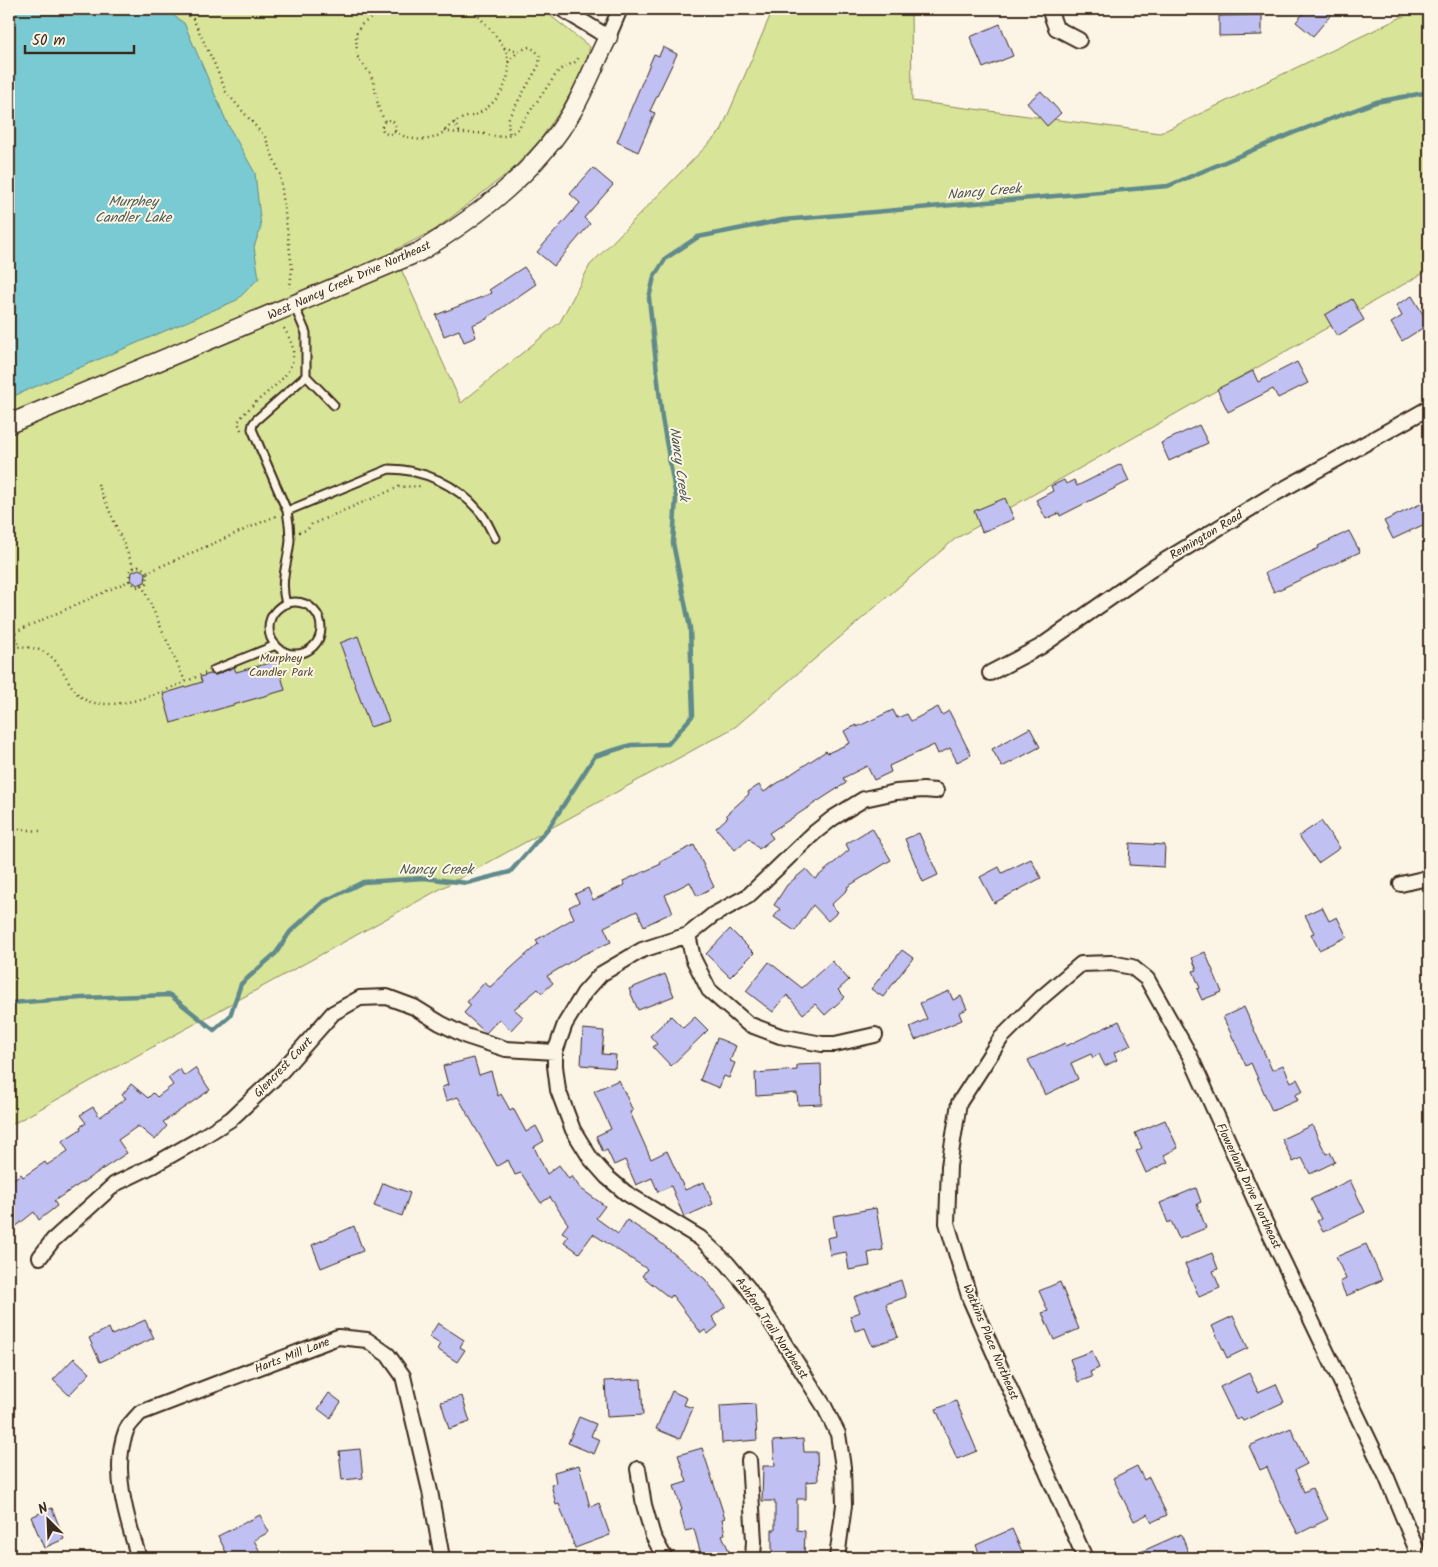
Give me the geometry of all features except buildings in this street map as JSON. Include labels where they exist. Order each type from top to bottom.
[{"type":"street","points":[[562,9],[608,37]]},
{"type":"street","name":"West Nancy Creek Drive Northeast","points":[[9,424],[291,298],[419,252],[466,222],[522,176],[547,147],[573,110],[620,9]]},
{"type":"street","points":[[1049,9],[1056,28],[1079,40]]},
{"type":"street","name":"Remington Road","points":[[990,673],[1040,647],[1156,566],[1271,496],[1429,408]]},
{"type":"street","name":"Ashford Trail Northeast","points":[[837,1558],[844,1505],[843,1467],[838,1434],[824,1406],[748,1288],[727,1263],[700,1238],[626,1193],[607,1177],[591,1159],[573,1130],[558,1090],[555,1052],[565,1024],[584,993],[601,974],[642,950],[688,935],[714,914],[748,896],[814,833],[833,818],[864,800],[896,792],[936,791]]},
{"type":"street","points":[[1400,884],[1423,880],[1429,876]]},
{"type":"street","points":[[688,935],[694,958],[708,990],[748,1024],[780,1036],[822,1044],[835,1044],[875,1035]]},
{"type":"street","name":"Flowerland Drive Northeast","points":[[1001,1038],[1040,998],[1081,964],[1111,963],[1132,967],[1146,979],[1190,1056],[1272,1238],[1387,1478],[1420,1558]]},
{"type":"street","name":"Glencrest Court","points":[[40,1257],[53,1240],[115,1184],[196,1141],[231,1118],[280,1073],[333,1013],[360,998],[387,997],[414,1007],[466,1036],[506,1049],[555,1052]]},
{"type":"street","name":"Watkins Place Northeast","points":[[1001,1038],[959,1103],[949,1166],[947,1223],[970,1299],[1085,1558]]},
{"type":"street","name":"Harts Mill Lane","points":[[139,1558],[120,1486],[121,1453],[126,1430],[140,1413],[338,1337],[367,1340],[388,1355],[403,1376],[430,1491],[442,1558]]},
{"type":"street","points":[[748,1460],[754,1541],[753,1558]]},
{"type":"street","points":[[638,1469],[652,1536],[665,1558]]},
{"type":"lane","points":[[291,298],[306,333],[306,376],[334,405]]},
{"type":"lane","points":[[286,604],[282,584],[290,540],[290,526],[287,511],[252,429],[256,420],[306,376]]},
{"type":"lane","points":[[287,511],[389,469],[404,469],[441,481],[460,494],[480,511],[495,538]]},
{"type":"lane","points":[[294,602],[302,603],[316,612],[322,627],[317,643],[304,653],[295,654],[286,653],[276,645],[269,633],[272,615],[278,608],[294,602]]},
{"type":"lane","points":[[214,670],[276,645]]},
{"type":"path","points":[[181,9],[193,19],[226,92],[265,137],[280,174],[292,268],[291,298]]},
{"type":"path","points":[[384,121],[379,110],[371,75],[357,56],[356,34],[361,25],[377,14],[391,9]]},
{"type":"path","points":[[384,121],[381,127],[383,132],[387,134],[394,132],[418,140],[431,139],[454,122],[476,115],[491,105],[501,93],[508,78],[508,62],[504,48],[472,9]]},
{"type":"path","points":[[504,48],[519,50],[529,47],[540,56],[539,65],[509,116],[510,135]]},
{"type":"path","points":[[508,62],[519,50]]},
{"type":"path","points":[[444,131],[492,137],[510,135],[517,130],[559,70],[575,62],[583,51]]},
{"type":"path","points":[[384,121],[389,120],[393,122],[396,128],[394,132]]},
{"type":"path","points":[[454,122],[460,133]]},
{"type":"path","points":[[98,484],[134,568]]},
{"type":"path","points":[[297,533],[307,530],[312,524],[399,487],[426,486]]},
{"type":"path","points":[[148,572],[287,511]]},
{"type":"path","points":[[128,581],[130,570],[134,568],[139,566],[148,572]]},
{"type":"path","points":[[128,581],[136,587],[147,583],[148,572]]},
{"type":"path","points":[[15,632],[128,581]]},
{"type":"path","points":[[142,585],[185,682]]},
{"type":"path","points":[[9,614],[19,646]]},
{"type":"path","points":[[9,650],[19,646],[40,649],[60,665],[70,684],[81,697],[93,703],[114,704],[140,699],[214,670]]},
{"type":"path","points":[[9,828],[40,831]]},
{"type":"green space","name":"Murphey Candler Park","points":[[9,9],[542,9],[590,47],[585,67],[561,110],[539,141],[513,169],[435,230],[393,251],[461,403],[560,322],[590,265],[721,131],[773,9],[911,9],[912,101],[1160,133],[1410,13],[1410,9],[1429,9],[1429,270],[955,539],[735,727],[9,1126]]},
{"type":"water","name":"Murphey Candler Lake","points":[[9,9],[164,9],[184,23],[228,125],[255,173],[261,227],[254,247],[259,278],[237,300],[9,398]]},
{"type":"waterway","name":"Nancy Creek","points":[[9,1003],[170,995],[214,1030],[230,1016],[241,984],[276,953],[290,932],[323,902],[363,882],[424,878],[467,883],[510,872],[550,826],[595,756],[631,745],[668,744],[693,715],[690,628],[673,543],[676,497],[662,418],[649,298],[654,277],[666,258],[698,237],[783,220],[1168,186],[1293,133],[1376,102],[1429,92]]}]
